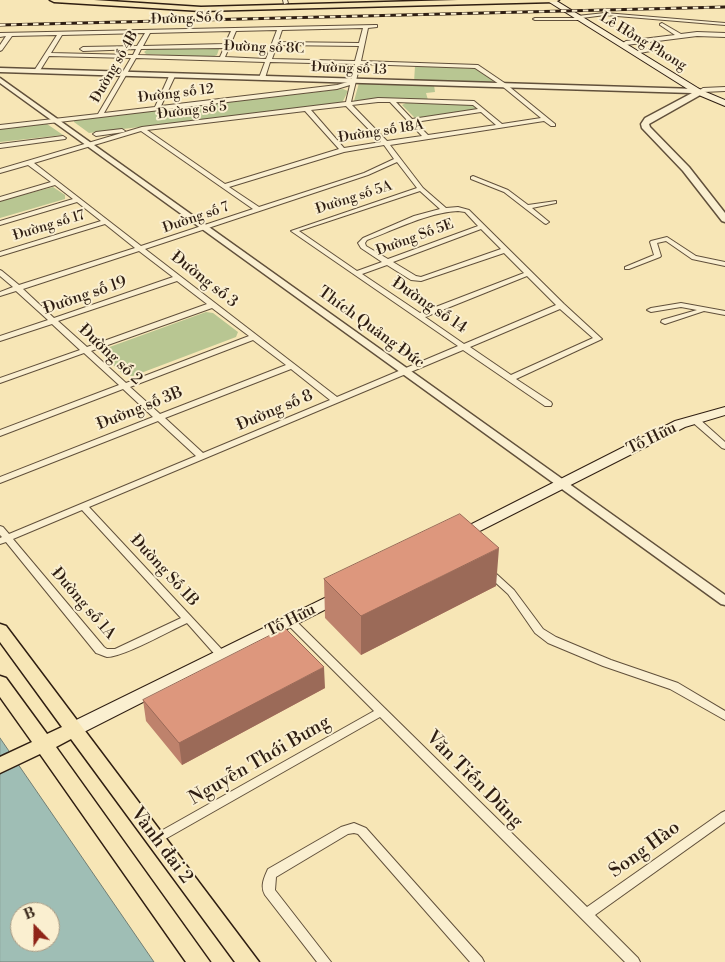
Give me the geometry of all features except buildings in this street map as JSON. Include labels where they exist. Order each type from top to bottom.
[{"type":"main road","points":[[54,0],[201,9],[286,3],[555,0]]},
{"type":"main road","points":[[108,0],[189,6],[381,0]]},
{"type":"main road","name":"Lê Hồng Phong","points":[[550,0],[700,91],[725,102]]},
{"type":"main road","name":"Lê Hồng Phong","points":[[565,0],[564,3],[580,18],[640,51],[700,91]]},
{"type":"main road","name":"Tố Hữu","points":[[452,543],[562,484],[694,419],[725,411]]},
{"type":"main road","name":"Tố Hữu","points":[[0,766],[355,589]]},
{"type":"main road","name":"Vành đai 2","points":[[0,630],[248,962]]},
{"type":"main road","points":[[0,683],[199,962]]},
{"type":"street","points":[[535,19],[580,18],[605,14],[725,24]]},
{"type":"street","points":[[694,34],[700,22]]},
{"type":"street","points":[[662,24],[680,36]]},
{"type":"street","points":[[366,26],[348,104],[386,144],[421,189],[444,209]]},
{"type":"street","name":"Đường Số 6","points":[[0,35],[375,26]]},
{"type":"street","points":[[262,78],[280,28]]},
{"type":"street","points":[[222,58],[234,29]]},
{"type":"street","name":"Đường số 4B","points":[[100,115],[149,31]]},
{"type":"street","points":[[38,71],[61,33]]},
{"type":"street","points":[[626,43],[694,34],[725,35]]},
{"type":"street","points":[[0,49],[10,35]]},
{"type":"street","points":[[276,43],[362,45]]},
{"type":"street","points":[[49,52],[226,46]]},
{"type":"street","points":[[640,51],[659,48]]},
{"type":"street","name":"Đường số 8C","points":[[49,52],[479,67],[504,85]]},
{"type":"street","name":"Đường số 13","points":[[0,70],[700,91]]},
{"type":"street","points":[[0,80],[5,74],[18,70]]},
{"type":"street","points":[[157,108],[172,76]]},
{"type":"street","name":"Thích Quảng Đức","points":[[0,80],[725,601]]},
{"type":"street","name":"Đường số 12","points":[[0,126],[337,87],[354,82]]},
{"type":"street","points":[[504,85],[553,125]]},
{"type":"street","points":[[725,89],[700,91],[648,120],[645,124],[646,128],[686,169],[725,219]]},
{"type":"street","points":[[392,101],[474,103],[501,126]]},
{"type":"street","points":[[392,101],[427,138]]},
{"type":"street","name":"Đường số 5","points":[[0,171],[91,146],[142,129],[348,104],[392,101]]},
{"type":"street","points":[[307,110],[343,150]]},
{"type":"street","points":[[411,121],[483,110]]},
{"type":"street","name":"Đường số 18A","points":[[225,186],[343,150],[545,119]]},
{"type":"street","points":[[96,134],[142,129],[259,210]]},
{"type":"street","points":[[0,146],[64,138]]},
{"type":"street","name":"Đường số 7","points":[[0,294],[366,174],[398,160]]},
{"type":"street","name":"Đường số 3","points":[[30,163],[337,401]]},
{"type":"street","points":[[473,178],[506,191],[546,222]]},
{"type":"street","points":[[0,199],[56,183]]},
{"type":"street","name":"Đường số 5A","points":[[294,231],[421,189]]},
{"type":"street","points":[[0,223],[77,200]]},
{"type":"street","points":[[525,207],[554,202]]},
{"type":"street","points":[[505,250],[424,279],[414,278],[387,262],[364,247],[362,241],[444,209],[463,209],[483,226],[561,306],[598,339],[511,378]]},
{"type":"street","name":"Đường số 17","points":[[0,254],[105,222]]},
{"type":"street","name":"Đường Số 5E","points":[[356,274],[483,226]]},
{"type":"street","name":"Đường số 14","points":[[294,231],[548,404]]},
{"type":"street","points":[[627,268],[658,256],[653,242],[667,239],[694,258],[725,264]]},
{"type":"street","name":"Đường số 2","points":[[0,272],[202,457]]},
{"type":"street","points":[[420,316],[529,273]]},
{"type":"street","name":"Đường số 19","points":[[0,339],[178,278]]},
{"type":"street","points":[[0,381],[212,305]]},
{"type":"street","points":[[651,310],[672,305],[725,313]]},
{"type":"street","name":"Đường số 8","points":[[4,540],[561,306]]},
{"type":"street","points":[[665,322],[704,310]]},
{"type":"street","points":[[0,432],[254,337]]},
{"type":"street","name":"Đường số 3B","points":[[0,480],[291,366]]},
{"type":"street","points":[[694,419],[725,446]]},
{"type":"street","name":"Đường Số 1B","points":[[84,507],[222,655]]},
{"type":"street","name":"Đường số 1A","points":[[0,528],[4,540],[100,650],[106,653],[123,650],[187,619]]},
{"type":"street","points":[[481,565],[511,592],[539,631],[552,640],[582,654],[674,686],[725,716]]},
{"type":"street","name":"Văn Tiến Dũng","points":[[290,621],[634,962]]},
{"type":"street","name":"Nguyễn Thới Bưng","points":[[156,840],[381,712]]},
{"type":"street","name":"Song Hào","points":[[586,915],[725,816]]},
{"type":"street","points":[[325,962],[269,891],[268,879],[272,873],[345,830],[354,828],[362,831],[478,962]]},
{"type":"green space","points":[[213,47],[219,49],[217,55],[212,57],[146,54],[144,52],[148,49]]},
{"type":"green space","points":[[415,66],[480,69],[494,81],[485,83],[414,82]]},
{"type":"green space","points":[[359,83],[434,85],[435,92],[426,93],[428,100],[357,102],[354,101]]},
{"type":"green space","points":[[343,89],[348,91],[342,103],[89,133],[74,122],[74,120]]},
{"type":"green space","points":[[406,103],[473,105],[477,109],[415,118],[402,105]]},
{"type":"green space","points":[[47,124],[63,135],[0,142],[0,129]]},
{"type":"green space","points":[[53,187],[65,195],[65,199],[0,218],[0,201]]},
{"type":"green space","points":[[206,312],[213,313],[238,332],[236,337],[133,376],[125,376],[101,354],[104,349]]},
{"type":"water","points":[[0,738],[154,962],[0,962]]},
{"type":"railway","points":[[0,25],[725,7]]}]
